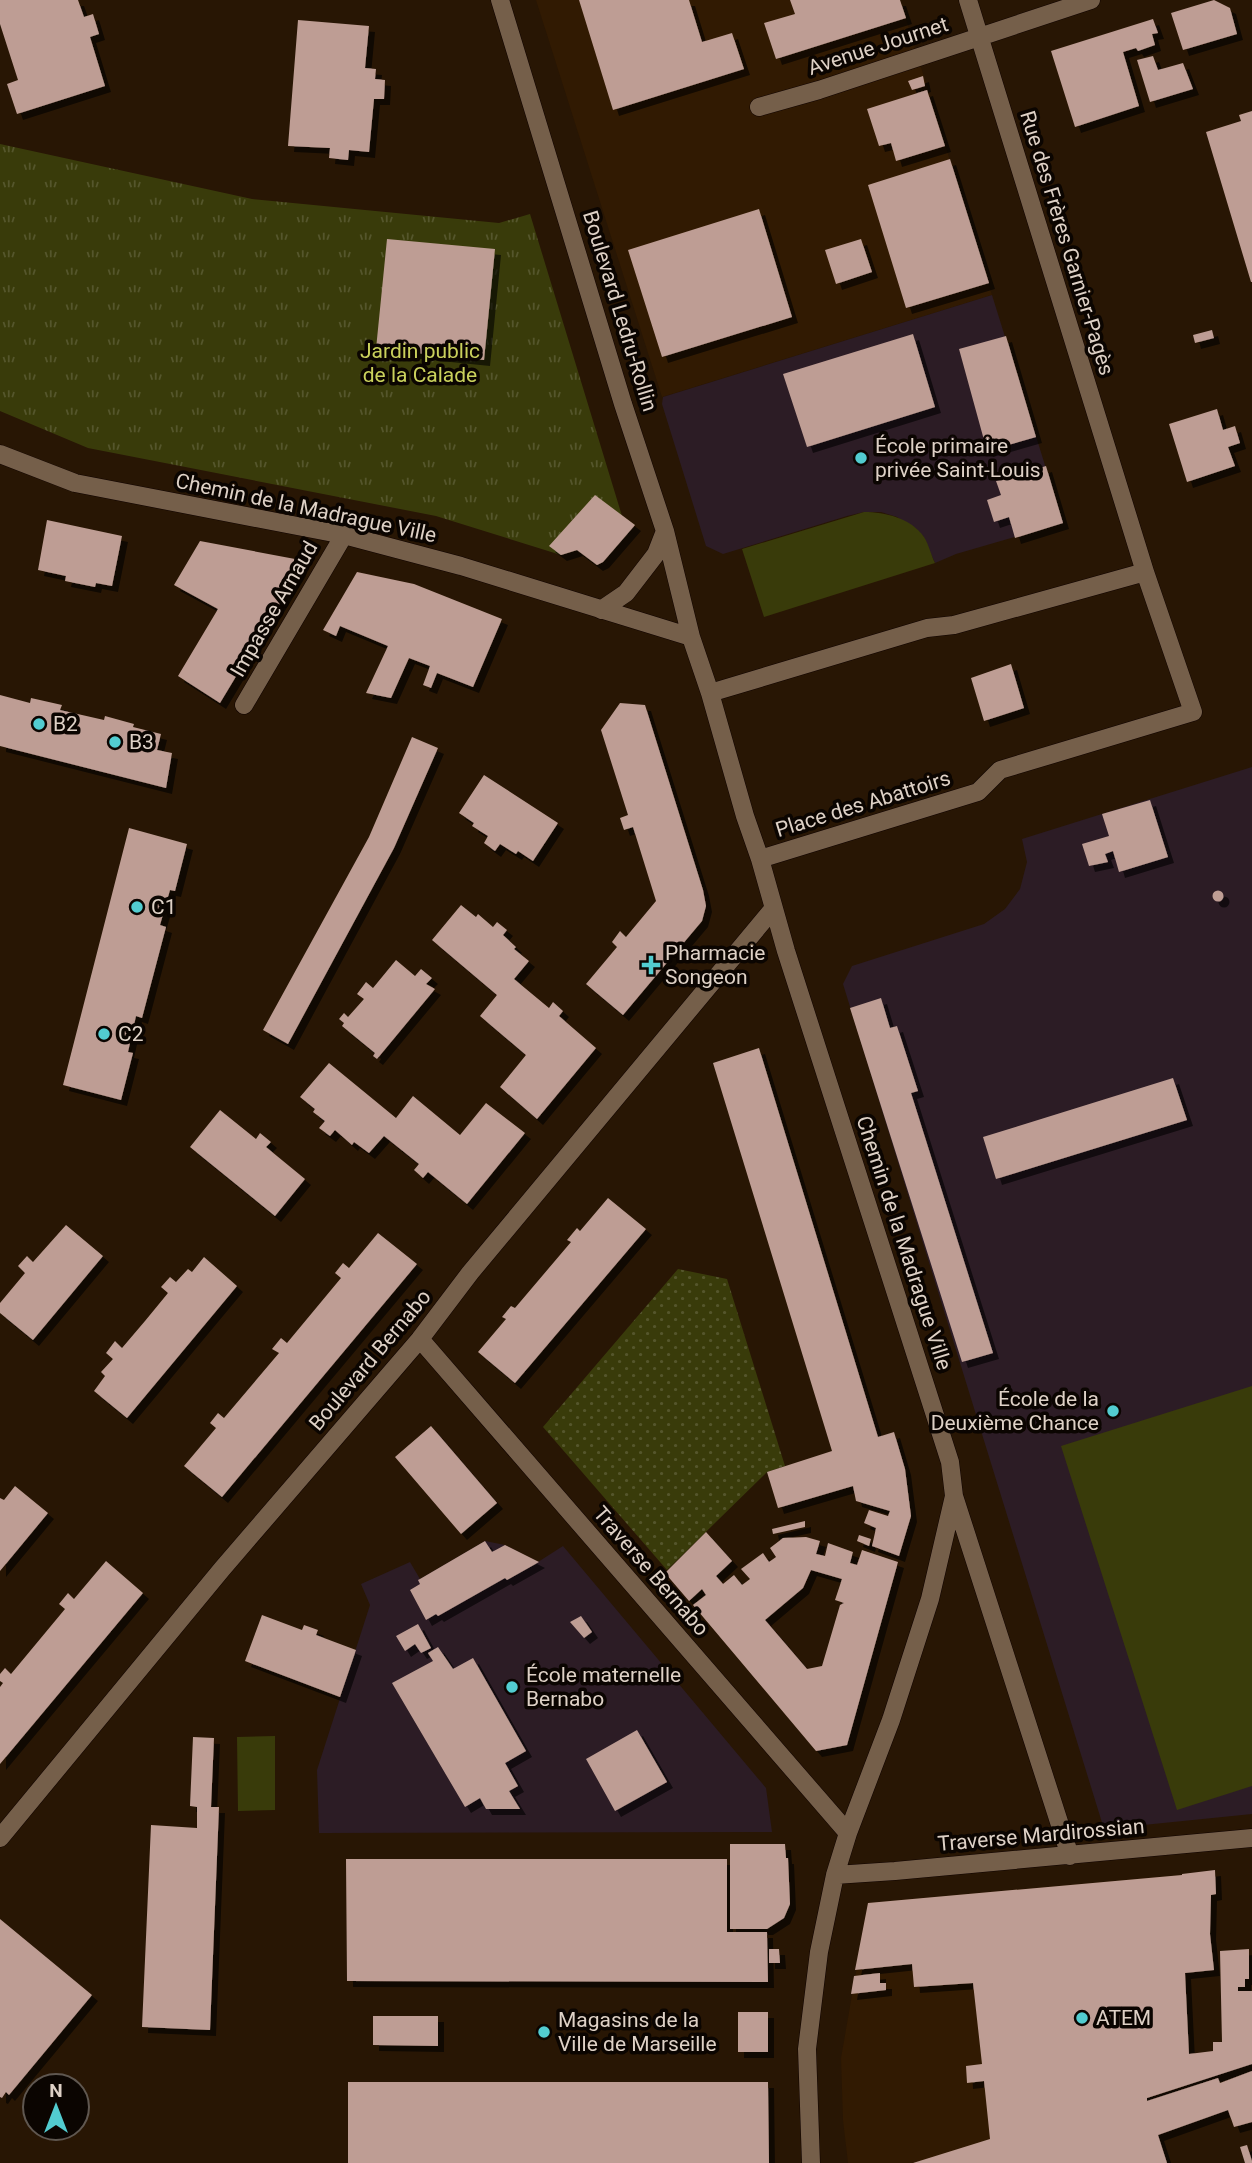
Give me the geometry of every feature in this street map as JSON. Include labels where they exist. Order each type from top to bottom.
[{"type":"street","name":"Boulevard Ledru-Rollin","points":[[500,0],[623,404],[665,531],[691,637]]},
{"type":"street","name":"Rue des Frères Garnier-Pagès","points":[[968,0],[1145,572],[1193,712],[1000,769],[978,792]]},
{"type":"street","name":"Avenue Journet","points":[[759,107],[819,90],[1091,0]]},
{"type":"street","name":"Chemin de la Madrague Ville","points":[[0,454],[75,483],[344,535],[461,566],[691,637],[773,909],[950,1462],[954,1496],[930,1599],[891,1720],[835,1875],[819,1952],[807,2049],[811,2163]]},
{"type":"street","points":[[601,610],[626,593],[656,554],[665,531]]},
{"type":"street","name":"Impasse Arnaud","points":[[244,705],[344,535]]},
{"type":"street","points":[[710,693],[927,628],[954,625],[1145,572]]},
{"type":"street","name":"Place des Abattoirs","points":[[760,859],[978,792]]},
{"type":"street","name":"Boulevard Bernabo","points":[[0,1838],[222,1569],[420,1339],[470,1273],[773,909]]},
{"type":"street","name":"Traverse Bernabo","points":[[420,1339],[848,1833]]},
{"type":"street","points":[[954,1496],[1070,1856]]},
{"type":"street","name":"Traverse Mardirossian","points":[[835,1875],[1252,1838]]},
{"type":"shaded area","points":[[536,0],[900,0],[992,295],[662,397]]},
{"type":"shaded area","name":"École primaire privée Saint-Louis","points":[[992,295],[1063,523],[956,554],[935,563],[923,536],[897,517],[881,512],[847,516],[723,554],[706,546],[662,404],[663,397]]},
{"type":"shaded area","name":"École de la Deuxième Chance","points":[[1252,767],[1252,1814],[1104,1829],[843,984],[852,966],[984,924],[1005,909],[1020,889],[1027,862],[1022,839]]},
{"type":"shaded area","name":"École maternelle Bernabo","points":[[485,1541],[505,1545],[538,1562],[563,1546],[766,1788],[772,1832],[319,1833],[317,1770],[370,1605],[361,1584],[410,1562],[420,1579]]},
{"type":"shaded area","points":[[1182,1875],[1189,2086],[920,2163],[848,2163],[843,2120],[841,2058],[868,1903]]},
{"type":"green space","name":"Jardin public de la Calade","points":[[0,144],[252,199],[499,223],[530,214],[622,516],[635,525],[603,562],[597,565],[577,550],[561,555],[436,516],[88,448],[0,411]]},
{"type":"green space","points":[[864,512],[889,515],[919,530],[935,563],[764,617],[742,549]]},
{"type":"green space","points":[[678,1269],[727,1279],[785,1466],[767,1472],[667,1570],[543,1427]]},
{"type":"green space","points":[[1252,1386],[1252,1786],[1177,1810],[1061,1446]]},
{"type":"green space","points":[[275,1736],[275,1810],[238,1811],[237,1737]]},
{"type":"building","points":[[0,0],[78,0],[84,17],[93,14],[99,34],[90,37],[105,86],[17,114],[7,84],[18,80],[0,24]]},
{"type":"building","points":[[579,0],[689,0],[702,42],[732,33],[744,69],[613,110]]},
{"type":"building","points":[[790,0],[900,0],[906,18],[776,59],[764,23],[795,14]]},
{"type":"building","points":[[1214,0],[1230,8],[1237,34],[1183,50],[1171,13]]},
{"type":"building","points":[[1153,19],[1158,33],[1152,34],[1155,45],[1138,51],[1136,48],[1123,52],[1139,106],[1075,127],[1051,51]]},
{"type":"building","points":[[298,20],[369,26],[365,68],[376,69],[375,79],[385,80],[384,99],[374,99],[369,152],[349,150],[348,160],[329,158],[330,148],[288,146]]},
{"type":"building","points":[[1153,56],[1158,70],[1183,63],[1193,89],[1150,102],[1137,60]]},
{"type":"building","points":[[923,76],[925,86],[912,90],[908,81]]},
{"type":"building","points":[[927,90],[945,146],[896,161],[891,143],[879,146],[867,109]]},
{"type":"building","points":[[1252,111],[1251,282],[1206,132],[1241,121],[1239,115]]},
{"type":"building","points":[[950,159],[989,283],[906,308],[868,185]]},
{"type":"building","points":[[759,209],[792,317],[662,357],[628,250]]},
{"type":"building","points":[[387,239],[495,249],[484,360],[376,349]]},
{"type":"building","points":[[861,239],[872,272],[836,284],[825,250]]},
{"type":"building","points":[[1212,330],[1214,338],[1195,343],[1193,335]]},
{"type":"building","points":[[913,334],[935,407],[807,447],[783,374]]},
{"type":"building","points":[[1006,336],[1036,437],[987,451],[959,349]]},
{"type":"building","points":[[1217,409],[1223,430],[1235,426],[1240,443],[1228,447],[1235,466],[1187,482],[1169,424]]},
{"type":"building","points":[[1046,466],[1063,523],[1015,538],[1009,517],[994,522],[987,500],[1001,495],[996,481]]},
{"type":"building","points":[[595,495],[635,525],[603,562],[597,565],[577,550],[561,555],[549,546]]},
{"type":"building","points":[[47,520],[122,536],[112,586],[96,583],[95,587],[65,581],[66,576],[38,570]]},
{"type":"building","points":[[200,541],[295,559],[300,570],[220,703],[178,676],[218,609],[174,585]]},
{"type":"building","points":[[357,572],[414,584],[502,619],[473,687],[437,673],[431,688],[423,685],[430,666],[409,658],[391,698],[366,693],[388,646],[340,626],[336,636],[323,630]]},
{"type":"building","points":[[1011,664],[1024,708],[984,721],[971,678]]},
{"type":"building","points":[[0,695],[30,703],[31,698],[62,705],[60,710],[104,720],[105,716],[161,734],[157,750],[172,753],[166,788],[0,746]]},
{"type":"building","points":[[620,703],[645,705],[706,906],[702,921],[623,1015],[586,984],[617,947],[612,942],[620,931],[626,937],[656,901],[633,827],[624,830],[620,818],[628,815],[601,730]]},
{"type":"building","points":[[412,737],[438,748],[394,848],[288,1044],[263,1030],[369,837]]},
{"type":"building","points":[[484,775],[558,823],[533,861],[500,844],[495,851],[484,843],[488,836],[472,826],[474,823],[459,813]]},
{"type":"building","points":[[1150,800],[1168,857],[1119,872],[1113,851],[1105,854],[1108,862],[1089,866],[1082,844],[1109,836],[1102,814]]},
{"type":"building","points":[[129,828],[187,844],[175,891],[170,890],[160,925],[166,927],[142,1018],[136,1016],[128,1052],[133,1053],[121,1100],[63,1085]]},
{"type":"building","points":[[1218,891],[1222,892],[1222,900],[1218,901],[1214,900],[1213,896],[1214,892]]},
{"type":"building","points":[[461,905],[476,917],[478,914],[493,927],[497,922],[507,930],[503,935],[516,947],[514,949],[529,961],[514,979],[549,1008],[553,1002],[563,1011],[559,1016],[596,1048],[537,1119],[500,1087],[526,1055],[480,1016],[497,995],[432,940]]},
{"type":"building","points":[[396,960],[415,976],[421,969],[432,978],[426,984],[435,989],[377,1059],[373,1056],[375,1053],[342,1026],[344,1023],[339,1019],[344,1013],[348,1017],[364,999],[357,994],[366,982],[373,988]]},
{"type":"building","points":[[881,998],[890,1028],[897,1026],[918,1091],[911,1093],[993,1353],[962,1362],[850,1008]]},
{"type":"building","points":[[759,1048],[878,1437],[894,1432],[905,1469],[911,1516],[899,1556],[872,1546],[876,1528],[864,1523],[869,1510],[888,1516],[890,1511],[856,1501],[853,1486],[778,1508],[767,1472],[832,1451],[713,1063]]},
{"type":"building","points":[[329,1063],[396,1118],[413,1096],[460,1135],[486,1103],[525,1133],[467,1204],[428,1172],[423,1178],[414,1170],[419,1164],[384,1136],[369,1153],[354,1142],[352,1145],[335,1130],[330,1136],[319,1128],[325,1121],[300,1097]]},
{"type":"building","points":[[1173,1078],[1187,1120],[996,1179],[983,1137]]},
{"type":"building","points":[[220,1110],[256,1139],[260,1133],[271,1142],[266,1147],[305,1179],[275,1216],[190,1147]]},
{"type":"building","points":[[608,1198],[646,1229],[515,1383],[478,1352],[506,1319],[502,1317],[511,1306],[515,1308],[571,1242],[567,1240],[577,1228],[580,1231]]},
{"type":"building","points":[[66,1225],[103,1256],[33,1340],[0,1313],[0,1303],[25,1273],[18,1266],[27,1256],[33,1262]]},
{"type":"building","points":[[378,1233],[417,1264],[222,1497],[184,1466],[216,1428],[210,1423],[218,1413],[224,1418],[279,1353],[272,1349],[281,1338],[287,1343],[341,1278],[335,1273],[343,1263],[349,1268]]},
{"type":"building","points":[[204,1257],[237,1286],[127,1418],[94,1391],[105,1376],[101,1372],[113,1359],[106,1353],[115,1341],[122,1348],[145,1321],[168,1293],[161,1287],[170,1277],[176,1282],[188,1269],[192,1272]]},
{"type":"building","points":[[431,1426],[497,1503],[461,1534],[395,1457]]},
{"type":"building","points":[[15,1486],[48,1513],[0,1571],[0,1498],[4,1500]]},
{"type":"building","points":[[805,1521],[805,1527],[773,1534],[772,1529]]},
{"type":"building","points":[[706,1532],[732,1561],[716,1576],[723,1584],[734,1575],[742,1585],[750,1579],[741,1569],[763,1553],[769,1562],[776,1557],[770,1548],[783,1538],[806,1537],[820,1541],[816,1554],[825,1556],[828,1543],[853,1552],[850,1563],[857,1565],[862,1550],[898,1562],[847,1745],[816,1751],[693,1605],[706,1595],[702,1589],[689,1601],[665,1573]],"holes":[[[811,1570],[842,1579],[835,1600],[844,1603],[840,1605],[822,1666],[807,1669],[765,1620],[803,1588]]]},
{"type":"building","points":[[859,1535],[871,1539],[869,1546],[857,1541]]},
{"type":"building","points":[[485,1541],[492,1552],[505,1545],[539,1562],[426,1620],[410,1590],[420,1584],[418,1580]]},
{"type":"building","points":[[106,1561],[143,1593],[0,1764],[0,1687],[3,1683],[0,1681],[0,1674],[5,1668],[11,1674],[65,1609],[59,1604],[68,1593],[74,1599]]},
{"type":"building","points":[[262,1615],[302,1630],[304,1625],[318,1630],[316,1635],[356,1650],[340,1697],[245,1661]]},
{"type":"building","points":[[581,1616],[592,1632],[584,1638],[570,1622]]},
{"type":"building","points":[[418,1624],[431,1648],[421,1653],[415,1644],[405,1651],[396,1636]]},
{"type":"building","points":[[438,1647],[453,1669],[473,1658],[526,1751],[505,1763],[518,1786],[509,1791],[520,1809],[486,1809],[480,1798],[465,1807],[392,1683],[433,1661],[428,1653]]},
{"type":"building","points":[[637,1730],[667,1782],[615,1811],[586,1759]]},
{"type":"building","points":[[193,1737],[214,1738],[211,1807],[219,1807],[210,2030],[142,2027],[151,1825],[197,1828],[197,1807],[190,1806]]},
{"type":"building","points":[[730,1844],[785,1844],[790,1904],[784,1918],[767,1929],[730,1929]]},
{"type":"building","points":[[346,1859],[727,1859],[727,1932],[767,1932],[768,1982],[347,1981]]},
{"type":"building","points":[[1215,1870],[1216,1894],[1211,1895],[1210,1934],[1214,1970],[1185,1973],[1189,2054],[1213,2051],[1213,2042],[1222,2042],[1220,1951],[1249,1949],[1249,1979],[1245,1979],[1245,1987],[1238,1987],[1238,1991],[1252,1991],[1252,2064],[1147,2098],[1147,2101],[1218,2078],[1220,2083],[1252,2071],[1252,2122],[1234,2127],[1228,2110],[1158,2135],[1167,2163],[913,2163],[990,2139],[984,2081],[967,2083],[966,2066],[982,2064],[973,1983],[914,1987],[912,1964],[855,1970],[868,1903]]},
{"type":"building","points":[[0,1919],[92,1995],[28,2072],[21,2072],[21,2081],[9,2095],[6,2092],[0,2097]]},
{"type":"building","points":[[769,1949],[779,1949],[780,1963],[769,1963]]},
{"type":"building","points":[[880,1973],[880,1983],[886,1983],[886,1990],[851,1994],[854,1976]]},
{"type":"building","points":[[738,2012],[768,2012],[768,2052],[738,2052]]},
{"type":"building","points":[[373,2016],[438,2016],[438,2046],[373,2045]]},
{"type":"building","points":[[348,2082],[768,2082],[769,2163],[348,2163]]},
{"type":"building","points":[[1247,2145],[1252,2163],[1245,2163],[1240,2147]]},
{"type":"place","name":"École primaire privée Saint-Louis","points":[[861,458]]},
{"type":"place","name":"B2","points":[[39,724]]},
{"type":"place","name":"B3","points":[[115,742]]},
{"type":"place","name":"C1","points":[[137,907]]},
{"type":"place","name":"Pharmacie Songeon","points":[[651,965]]},
{"type":"place","name":"C2","points":[[104,1034]]},
{"type":"place","name":"École de la Deuxième Chance","points":[[1113,1411]]},
{"type":"place","name":"École maternelle Bernabo","points":[[512,1687]]},
{"type":"place","name":"ATEM","points":[[1082,2018]]},
{"type":"place","name":"Magasins de la Ville de Marseille","points":[[544,2032]]}]
